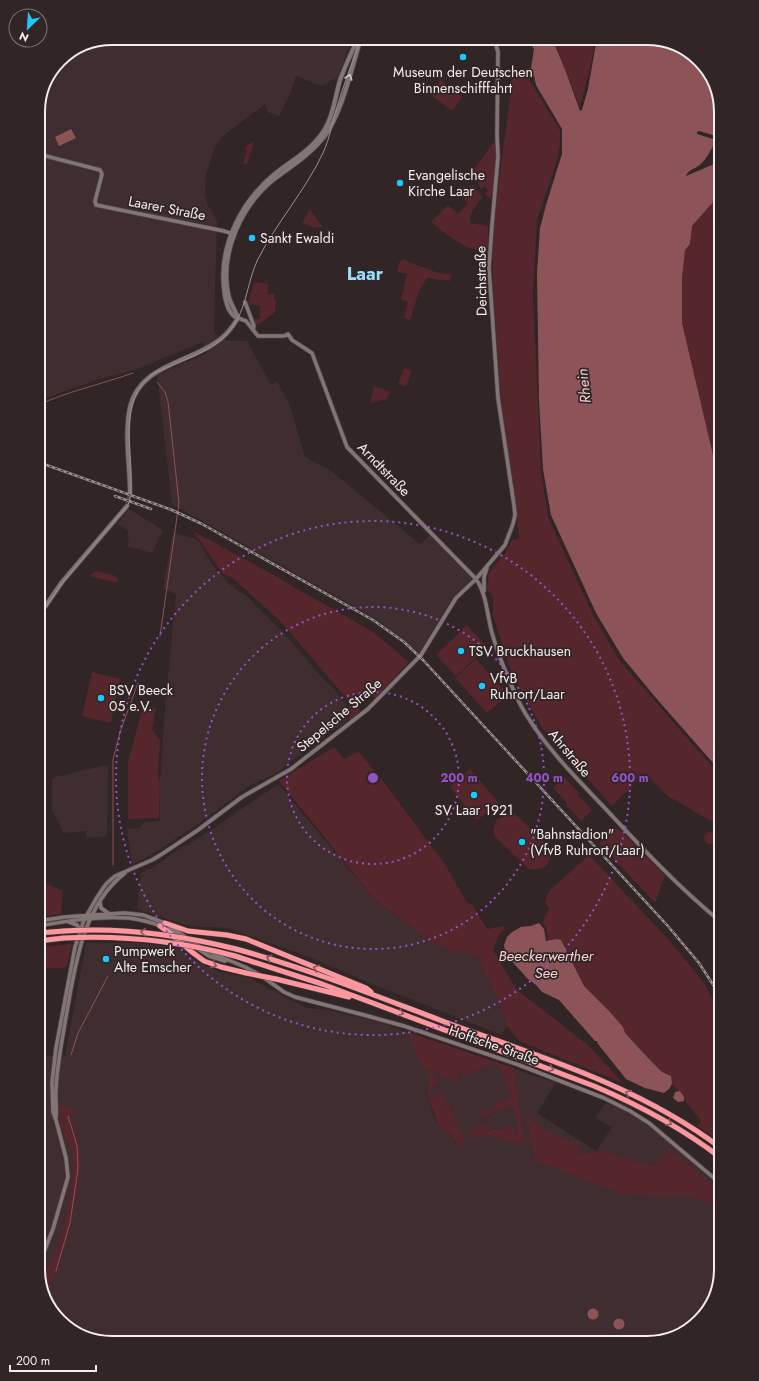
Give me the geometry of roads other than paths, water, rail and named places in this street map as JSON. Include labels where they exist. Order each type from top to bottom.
[{"type":"highway","points":[[165,923],[188,931],[227,934],[255,942],[366,988],[376,996]]},
{"type":"highway","points":[[160,926],[204,961],[221,967],[366,1000]]},
{"type":"highway","points":[[45,932],[121,931],[155,933],[191,938],[288,964],[575,1070],[611,1085],[660,1109],[714,1143]]},
{"type":"highway","points":[[45,940],[98,937],[143,939],[190,945],[286,971],[558,1072],[615,1095],[670,1124],[714,1153]]},
{"type":"main road","points":[[286,168],[308,149],[323,132],[329,120],[348,57],[354,45]]},
{"type":"main road","points":[[130,493],[128,418],[137,390],[146,379],[156,372],[216,343],[238,318],[232,315],[228,308],[223,285],[225,254],[240,215],[252,196],[266,181],[305,157],[315,147],[330,127],[337,114],[360,45]]},
{"type":"main road","points":[[45,607],[62,582],[127,506]]},
{"type":"street","name":"Deichstraße","points":[[496,45],[498,52],[498,158],[492,225],[490,277],[498,398],[514,505],[515,515],[513,524]]},
{"type":"street","name":"Laarer Straße","points":[[45,156],[100,170],[102,174],[95,204],[233,234]]},
{"type":"street","points":[[244,302],[254,326],[253,330]]},
{"type":"street","points":[[238,318],[246,321],[253,330]]},
{"type":"street","name":"Arndtstraße","points":[[253,330],[260,336],[284,336],[288,334],[292,340],[312,353],[348,447],[476,579]]},
{"type":"street","name":"Stepelsche Straße","points":[[56,1120],[53,1112],[52,1083],[72,958],[84,920],[106,884],[115,876],[162,854],[198,830],[242,797],[291,769],[368,709],[421,655],[456,598],[476,579],[505,545],[513,524]]},
{"type":"street","points":[[484,594],[484,577],[487,566]]},
{"type":"street","name":"Ahrstraße","points":[[476,579],[484,594],[492,633],[506,673],[521,706],[535,728],[578,780],[635,842],[672,879],[714,916]]},
{"type":"street","name":"Stepelsche Straße","points":[[56,1120],[56,1091],[59,1057],[78,956],[92,915],[100,902],[119,878],[129,870]]},
{"type":"street","points":[[100,902],[101,908],[109,914]]},
{"type":"street","name":"Hoffsche Straße","points":[[45,920],[109,914],[143,915],[165,923],[202,949],[242,965],[284,992],[295,997],[404,1026],[519,1065],[604,1098],[630,1111],[648,1123],[714,1178]]},
{"type":"street","points":[[142,920],[143,915]]},
{"type":"street","name":"Hoffsche Straße","points":[[45,925],[84,920],[128,918],[142,920],[172,932],[209,956],[242,965]]},
{"type":"street","points":[[68,921],[77,925],[80,930]]},
{"type":"street","points":[[45,1249],[53,1229],[68,1177],[66,1158],[56,1120]]},
{"type":"water","name":"Rhein","points":[[531,45],[555,45],[580,111],[582,110],[588,89],[596,45],[651,45],[673,50],[688,59],[700,71],[709,86],[713,99],[714,135],[699,131],[697,134],[713,139],[714,144],[703,162],[699,166],[690,170],[686,176],[714,164],[714,201],[692,226],[690,244],[685,250],[682,278],[682,323],[714,459],[714,764],[623,658],[596,613],[551,515],[543,469],[539,400],[537,273],[540,228],[562,154],[562,129],[536,85],[534,76],[528,72],[529,68],[531,68],[534,49]]},
{"type":"water","points":[[71,129],[76,138],[59,146],[55,137]]},
{"type":"water","name":"Beeckerwerther See","points":[[539,923],[544,929],[546,941],[557,939],[561,940],[584,986],[611,1013],[623,1027],[625,1033],[649,1059],[662,1072],[671,1076],[672,1083],[670,1088],[664,1093],[645,1088],[626,1079],[597,1041],[595,1041],[559,1000],[542,992],[506,955],[504,945],[507,937],[512,932],[521,927]]},
{"type":"water","points":[[680,1091],[684,1097],[684,1101],[678,1102],[673,1098],[675,1092]]},
{"type":"water","points":[[591,1309],[595,1309],[597,1310],[597,1318],[591,1319],[588,1316],[588,1312]]},
{"type":"water","points":[[619,1318],[623,1320],[625,1324],[623,1328],[619,1330],[615,1328],[613,1324],[615,1320]]},
{"type":"waterway","points":[[45,402],[133,373]]},
{"type":"waterway","points":[[157,382],[165,392],[168,402],[179,503],[160,636]]},
{"type":"waterway","points":[[113,865],[113,760],[120,732],[138,683]]},
{"type":"waterway","points":[[71,1055],[78,1033],[108,976]]},
{"type":"waterway","points":[[56,1271],[70,1223],[78,1169],[77,1146],[68,1116]]},
{"type":"tunnel","points":[[127,506],[130,493]]},
{"type":"tram line","points":[[45,608],[64,581],[128,505],[131,485],[129,436],[130,422],[136,396],[143,384],[153,374],[162,369],[192,357],[211,347],[234,326],[239,317],[258,259],[316,167],[323,153],[359,45]]},
{"type":"railway","points":[[45,465],[172,510],[202,524],[373,620],[404,642],[423,660],[667,925],[699,963],[714,986]]},
{"type":"railway","points":[[115,496],[151,509]]},
{"type":"place","name":"Museum der Deutschen Binnenschifffahrt","points":[[463,57]]},
{"type":"place","name":"Evangelische Kirche Laar","points":[[400,183]]},
{"type":"place","name":"Sankt Ewaldi","points":[[252,238]]},
{"type":"place","name":"TSV Bruckhausen","points":[[461,651]]},
{"type":"place","name":"VfvB Ruhrort/Laar","points":[[482,686]]},
{"type":"place","name":"BSV Beeck 05 e.V.","points":[[101,698]]},
{"type":"place","name":"SV Laar 1921","points":[[474,795]]},
{"type":"place","name":"\"Bahnstadion\" (VfvB Ruhrort/Laar)","points":[[522,842]]},
{"type":"place","name":"Pumpwerk Alte Emscher","points":[[106,959]]},
{"type":"district","name":"Laar","points":[[365,274]]}]
